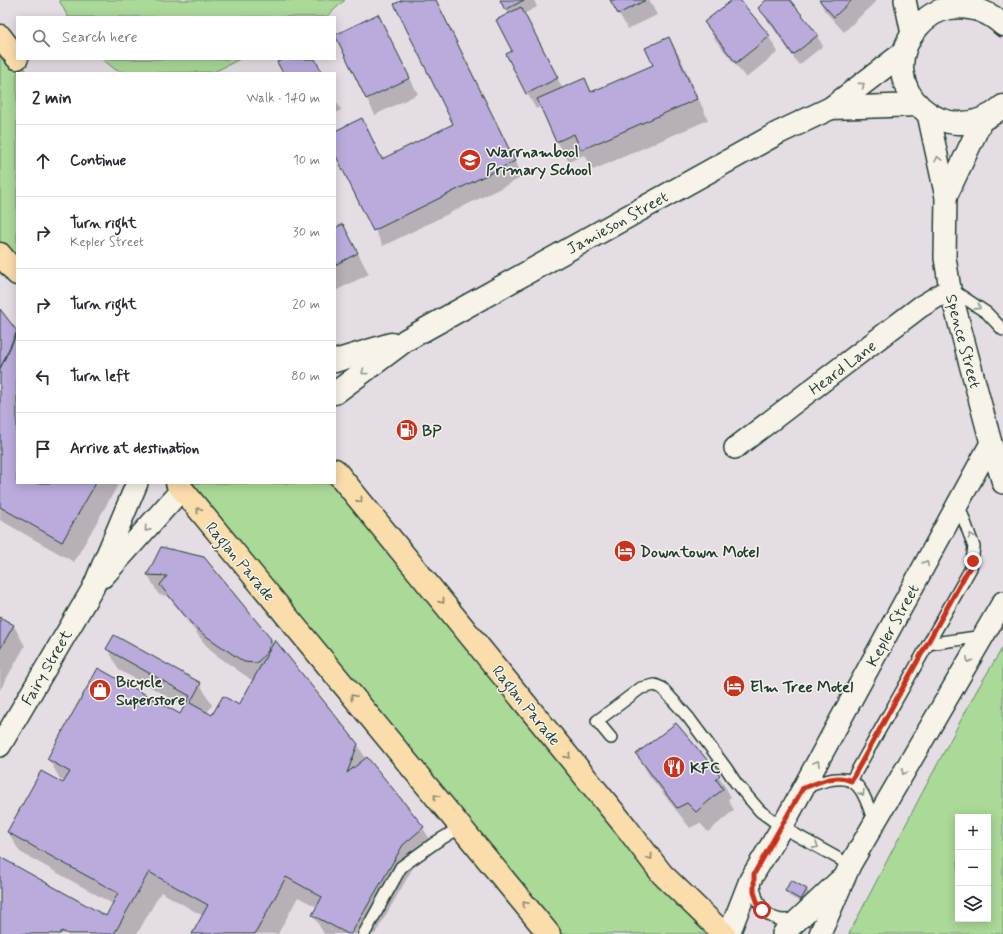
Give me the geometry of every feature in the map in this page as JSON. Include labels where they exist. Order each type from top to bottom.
[{"type":"highway","points":[[0,36],[16,58]]},
{"type":"highway","points":[[18,60],[27,72]]},
{"type":"highway","points":[[0,254],[16,270]]},
{"type":"highway","name":"Raglan Parade","points":[[336,471],[621,821],[662,874],[724,934]]},
{"type":"highway","name":"Raglan Parade","points":[[184,485],[549,934]]},
{"type":"street","points":[[905,0],[908,43],[902,66],[904,81],[909,94],[923,110],[940,120],[954,124],[968,124],[982,120],[994,114],[1003,106]]},
{"type":"street","points":[[966,4],[985,12],[1003,25]]},
{"type":"street","name":"Jamieson Street","points":[[336,392],[406,340],[778,133],[831,108],[908,43],[920,23],[932,14],[966,4]]},
{"type":"street","name":"Jamieson Street","points":[[831,108],[923,110]]},
{"type":"street","name":"Spence Street","points":[[923,110],[946,197],[945,258],[950,289],[990,443],[1003,483]]},
{"type":"street","name":"Spence Street","points":[[946,197],[982,120]]},
{"type":"street","name":"Heard Lane","points":[[735,448],[920,307],[950,289]]},
{"type":"street","name":"Jamieson Street","points":[[336,361],[406,340]]},
{"type":"street","name":"Kepler Street","points":[[729,934],[754,874],[782,827],[990,443]]},
{"type":"street","name":"Fairy Street","points":[[0,746],[93,588],[136,484]]},
{"type":"street","name":"Fairy Street","points":[[93,588],[184,485]]},
{"type":"street","points":[[820,934],[847,871],[1003,602]]},
{"type":"street","points":[[782,934],[847,871]]},
{"type":"lane","points":[[950,289],[987,313],[1003,330]]},
{"type":"lane","points":[[851,781],[973,561],[974,547],[972,538],[958,503]]},
{"type":"lane","points":[[928,644],[983,636]]},
{"type":"lane","points":[[611,738],[597,721],[642,688],[655,685],[662,688],[688,717],[736,783],[760,811],[847,871]]},
{"type":"lane","points":[[803,788],[833,778],[841,778],[851,781],[864,796],[874,824]]},
{"type":"lane","points":[[364,934],[401,867],[436,842],[461,827]]},
{"type":"lane","points":[[754,874],[756,898],[758,904],[767,914],[772,917],[787,920],[801,916]]},
{"type":"green space","points":[[59,0],[345,0],[327,16],[67,16]]},
{"type":"green space","points":[[0,36],[16,57],[16,60],[18,60],[27,72],[16,72],[16,273],[0,254]]},
{"type":"green space","points":[[103,60],[238,60],[214,72],[123,72],[116,70]]},
{"type":"green space","points":[[178,484],[336,484],[724,934],[549,934]]},
{"type":"green space","points":[[1003,647],[1003,934],[849,934],[977,690]]},
{"type":"building","name":"Warrnambool Primary School","points":[[403,0],[436,0],[515,161],[373,231],[336,156],[336,131],[362,118],[382,159],[453,124],[394,4]]},
{"type":"building","points":[[500,0],[524,0],[505,10]]},
{"type":"building","points":[[610,0],[646,0],[618,14]]},
{"type":"building","points":[[732,0],[740,0],[770,36],[736,63],[704,22]]},
{"type":"building","points":[[766,0],[790,0],[818,35],[793,55],[773,25],[758,8]]},
{"type":"building","points":[[819,0],[852,0],[834,17]]},
{"type":"building","points":[[521,7],[558,78],[526,94],[506,54],[512,51],[496,20]]},
{"type":"building","points":[[378,14],[410,78],[366,99],[336,35]]},
{"type":"building","points":[[669,37],[697,99],[581,150],[574,134],[556,142],[537,99],[585,78],[591,92],[653,65],[645,48]]},
{"type":"building","points":[[282,60],[316,60],[322,72],[282,72],[277,62]]},
{"type":"building","points":[[343,224],[358,253],[336,264],[336,228]]},
{"type":"building","points":[[0,309],[16,330],[16,333],[0,369]]},
{"type":"building","points":[[16,335],[16,484],[95,484],[62,542],[0,507],[0,369]]},
{"type":"building","points":[[161,547],[204,557],[271,639],[268,651],[257,663],[244,662],[203,634],[191,623],[160,585],[167,576],[147,575]]},
{"type":"building","points":[[0,617],[14,625],[0,649]]},
{"type":"building","points":[[114,635],[201,683],[190,703],[212,715],[223,696],[239,705],[275,640],[358,744],[347,773],[367,757],[424,827],[403,845],[351,934],[348,934],[312,915],[322,897],[286,877],[255,934],[192,934],[208,905],[149,872],[114,934],[68,934],[62,931],[60,934],[0,934],[0,857],[106,916],[118,893],[7,832],[41,771],[63,783],[70,772],[47,759],[98,668],[180,714],[190,696],[106,649]]},
{"type":"building","points":[[676,723],[720,775],[716,779],[723,789],[696,812],[687,803],[677,808],[636,754]]},
{"type":"building","points":[[791,880],[807,889],[801,900],[785,891]]},
{"type":"place","name":"Warrnambool Primary School","points":[[470,160]]},
{"type":"place","name":"BP","points":[[407,430]]},
{"type":"place","name":"Downtown Motel","points":[[625,551]]},
{"type":"place","name":"Elm Tree Motel","points":[[734,686]]},
{"type":"place","name":"Bicycle Superstore","points":[[100,690]]},
{"type":"place","name":"KFC","points":[[674,767]]},
{"type":"route","points":[[762,910],[758,904],[754,892],[754,874],[803,788],[833,778],[841,778],[851,781],[971,568],[973,561]]}]
